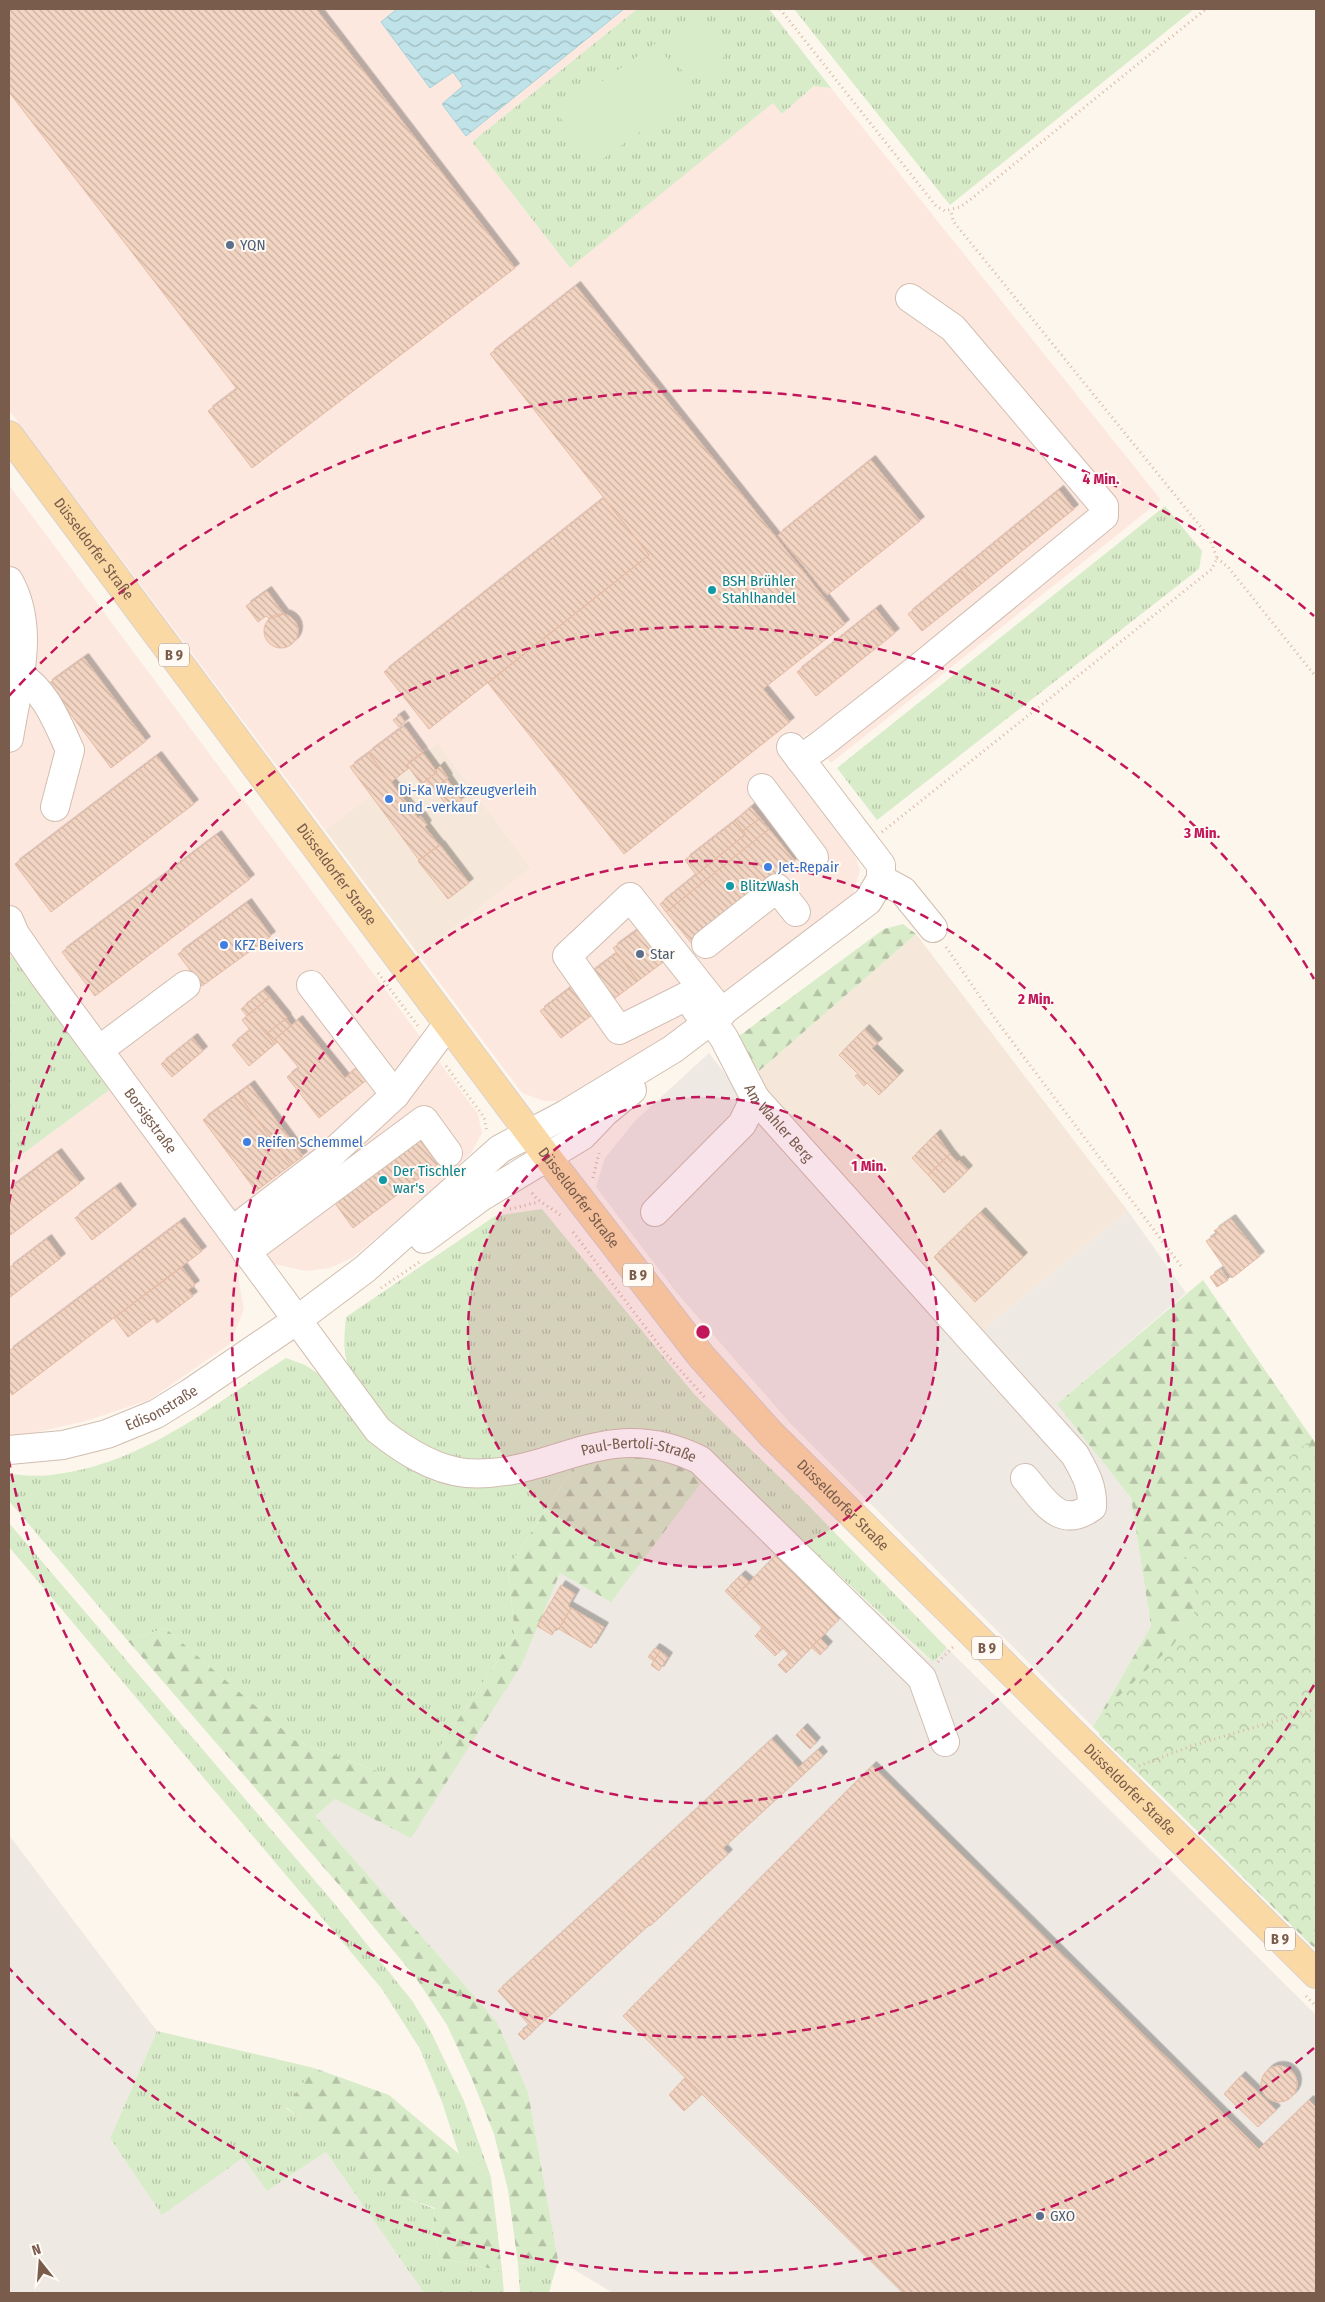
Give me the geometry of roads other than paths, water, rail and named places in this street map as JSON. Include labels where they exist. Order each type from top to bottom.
[{"type":"main road","name":"Düsseldorfer Straße","points":[[9,434],[548,1158],[701,1356],[770,1433],[1316,1974]]},
{"type":"street","points":[[529,1132],[566,1114],[673,1049],[868,901],[882,879],[881,865],[795,753],[819,746],[914,672],[1104,516],[1104,506],[953,328],[910,298]]},
{"type":"street","points":[[9,581],[20,605],[24,650],[9,738]]},
{"type":"street","points":[[19,675],[34,685],[56,718],[70,750],[55,807]]},
{"type":"street","points":[[762,788],[814,857]]},
{"type":"street","points":[[882,879],[903,892],[933,928]]},
{"type":"street","points":[[706,944],[777,888],[796,912]]},
{"type":"street","points":[[630,897],[713,1019],[687,996],[619,1030],[567,956],[630,897]]},
{"type":"street","name":"Borsigstraße","points":[[11,931],[297,1320]]},
{"type":"street","points":[[99,1050],[186,985]]},
{"type":"street","points":[[311,985],[395,1095]]},
{"type":"street","name":"Am Wahler Berg","points":[[713,1019],[755,1098],[1075,1455],[1088,1477],[1093,1493],[1092,1507],[1080,1516],[1063,1516],[1045,1501],[1025,1478]]},
{"type":"street","points":[[239,1241],[395,1095],[448,1024]]},
{"type":"street","points":[[548,1158],[582,1136],[605,1112],[641,1082],[673,1049]]},
{"type":"street","points":[[656,1212],[726,1143],[742,1124],[755,1098]]},
{"type":"street","points":[[239,1241],[424,1120],[448,1152]]},
{"type":"street","name":"Edisonstraße","points":[[9,1450],[39,1449],[86,1440],[156,1414],[297,1320],[401,1239],[500,1149],[529,1132]]},
{"type":"street","name":"Edisonstraße","points":[[297,1320],[375,1274],[517,1174],[548,1158]]},
{"type":"street","name":"Paul-Bertoli-Straße","points":[[297,1320],[378,1430],[397,1445],[440,1466],[464,1472],[493,1473],[583,1449],[619,1442],[656,1444],[679,1450],[700,1460],[922,1678],[945,1742]]},
{"type":"water","points":[[397,9],[624,9],[466,136],[442,104],[463,86],[453,72],[430,88],[381,22]]},
{"type":"place","name":"YQN","points":[[230,245]]},
{"type":"place","name":"BSH Brühler Stahlhandel","points":[[712,590]]},
{"type":"place","name":"Di-Ka Werkzeugverleih und -verkauf","points":[[389,799]]},
{"type":"place","name":"Jet-Repair","points":[[768,867]]},
{"type":"place","name":"BlitzWash","points":[[730,886]]},
{"type":"place","name":"KFZ Beivers","points":[[224,945]]},
{"type":"place","name":"Star","points":[[640,954]]},
{"type":"place","name":"Reifen Schemmel","points":[[247,1142]]},
{"type":"place","name":"Der Tischler war's","points":[[383,1180]]},
{"type":"place","name":"GXO","points":[[1040,2216]]}]
